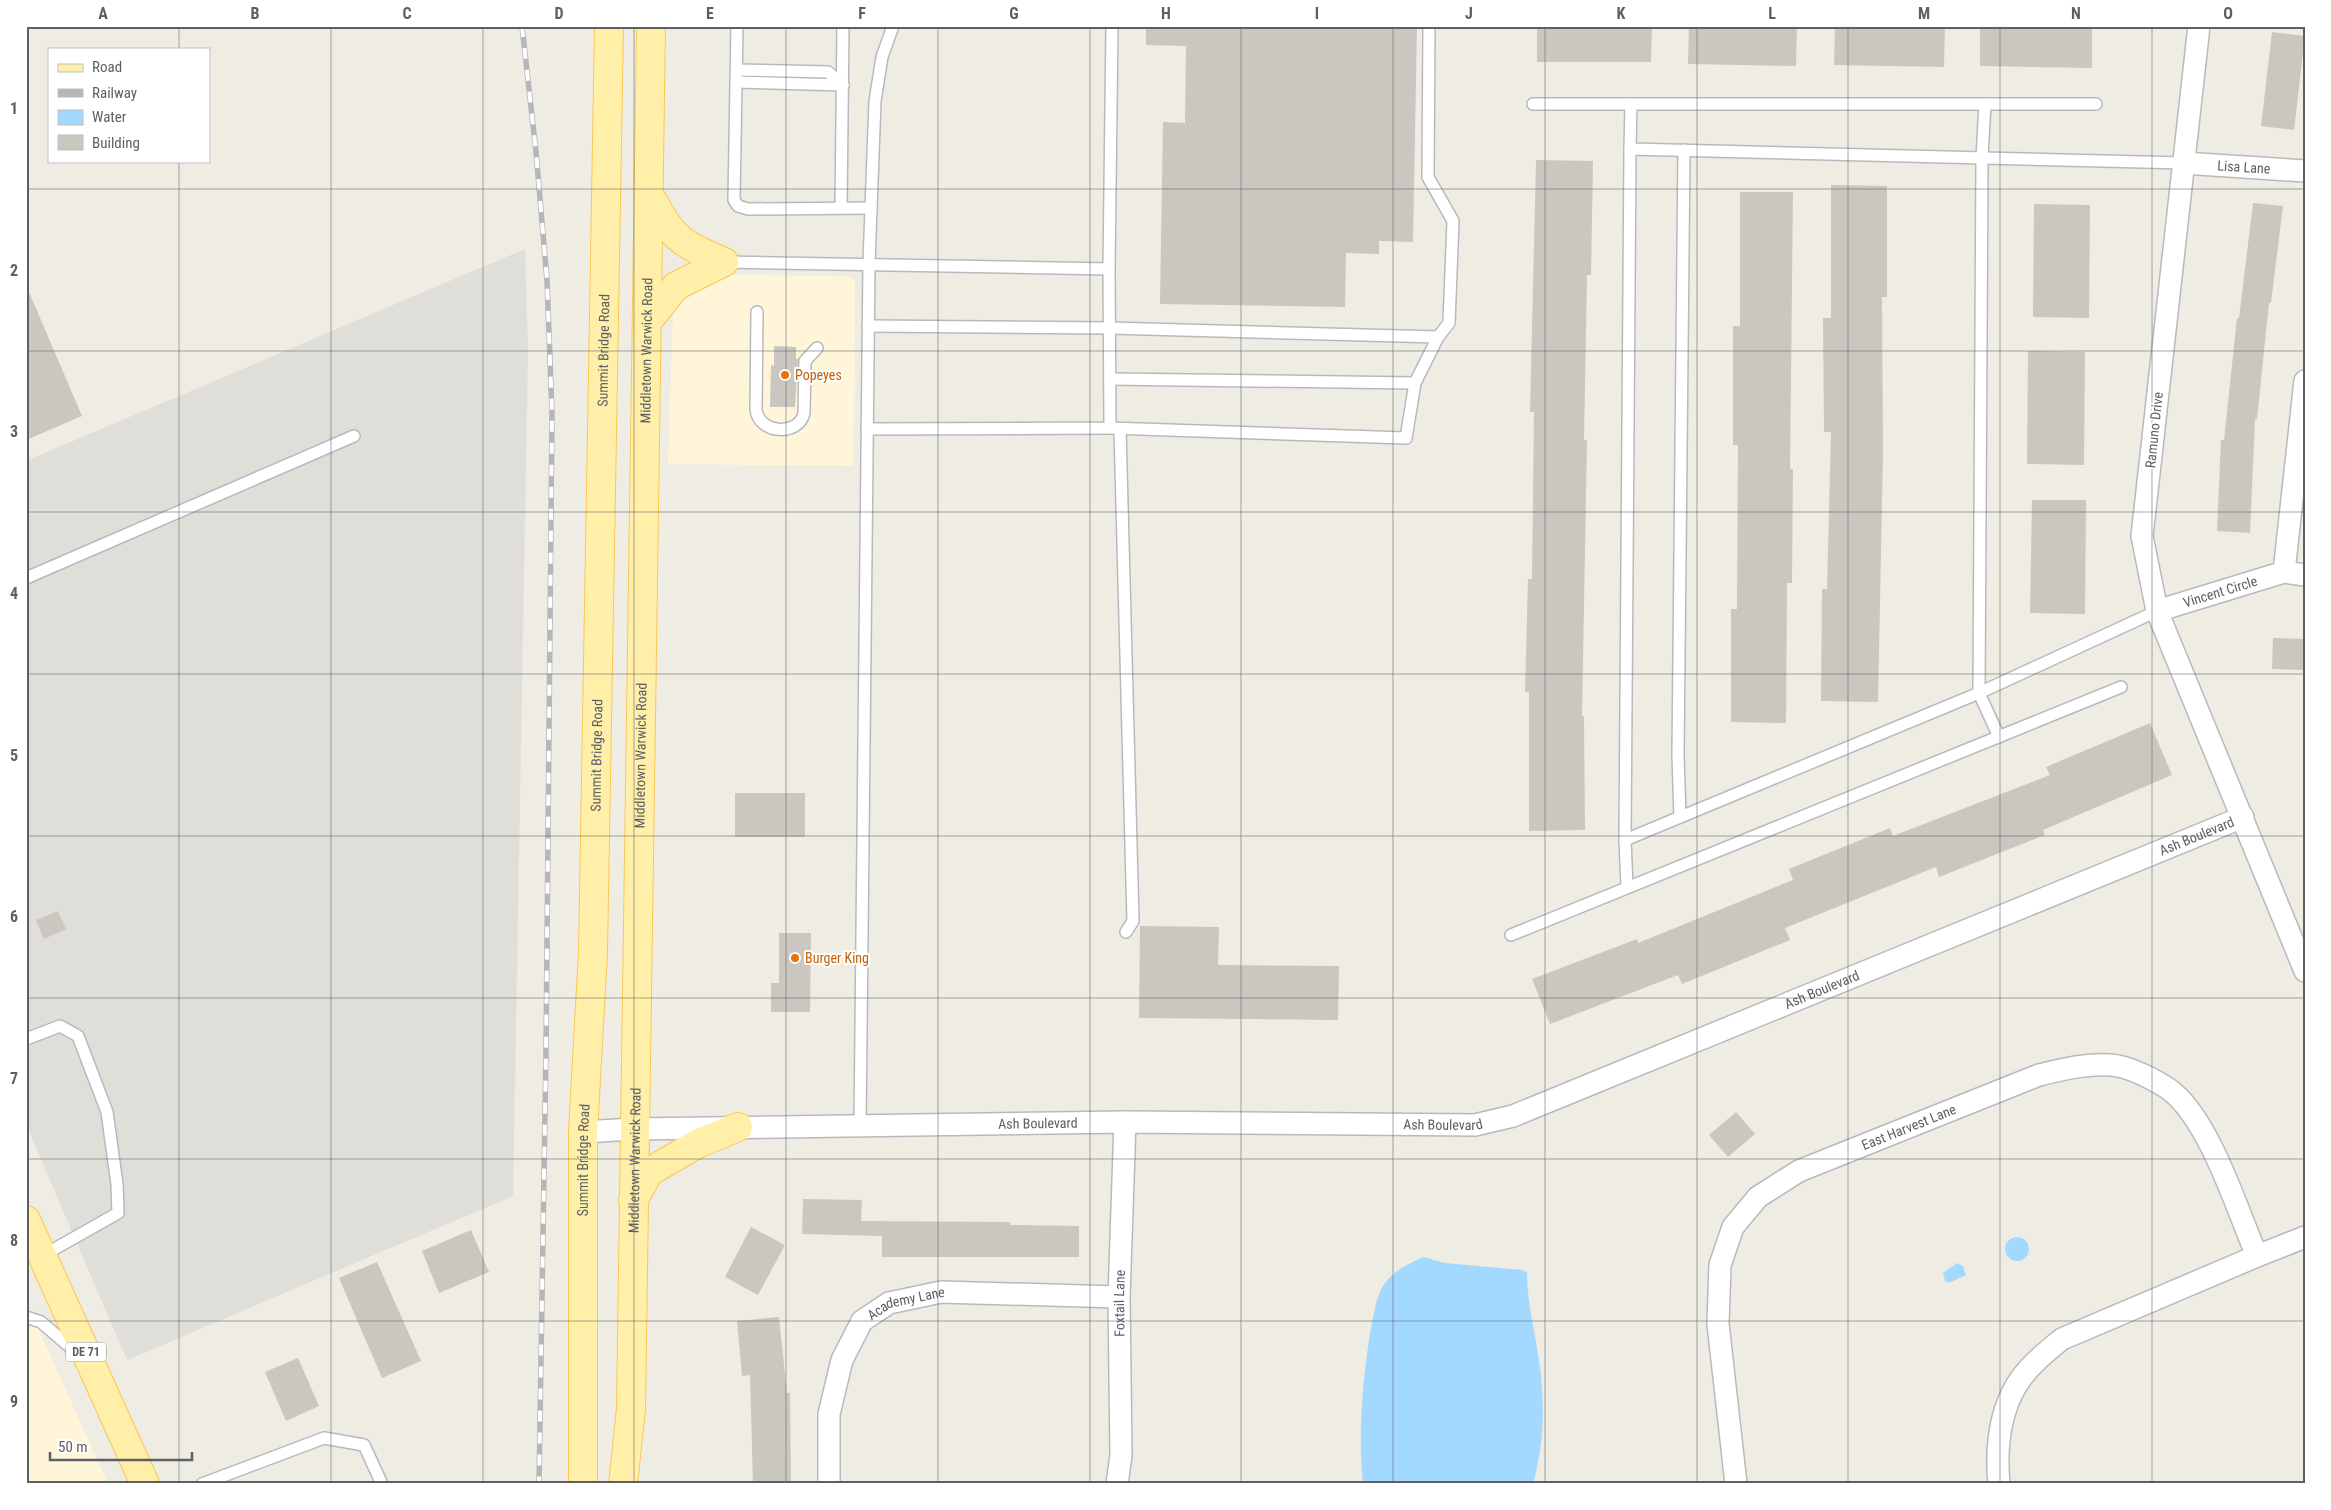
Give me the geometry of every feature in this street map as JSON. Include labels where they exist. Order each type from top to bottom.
[{"type":"main road","name":"Summit Bridge Road","points":[[583,1484],[583,1132],[594,943],[609,26]]},
{"type":"main road","name":"Middletown Warwick Road","points":[[623,1484],[631,1409],[651,26]]},
{"type":"main road","points":[[649,194],[667,226],[679,240],[724,262]]},
{"type":"main road","points":[[647,322],[676,286],[724,262]]},
{"type":"main road","points":[[633,1202],[649,1172],[697,1144],[738,1127]]},
{"type":"main road","name":"DE 71","points":[[26,1220],[145,1484]]},
{"type":"street","name":"Ramuno Drive","points":[[2199,26],[2142,536],[2157,611],[2305,971]]},
{"type":"street","name":"Lisa Lane","points":[[2184,163],[2305,171]]},
{"type":"street","points":[[2284,572],[2305,381]]},
{"type":"street","name":"Vincent Circle","points":[[2157,611],[2284,572],[2305,575]]},
{"type":"street","name":"Ash Boulevard","points":[[583,1132],[738,1127],[1125,1122],[1476,1125],[1513,1116],[2243,817]]},
{"type":"street","name":"East Harvest Lane","points":[[1736,1484],[1718,1324],[1720,1265],[1733,1227],[1758,1197],[1798,1171],[2039,1075],[2078,1066],[2118,1066],[2151,1078],[2178,1096],[2206,1136],[2257,1256]]},
{"type":"street","name":"Foxtail Lane","points":[[1117,1484],[1121,1455],[1120,1297],[1125,1122]]},
{"type":"street","points":[[1999,1484],[1997,1459],[2003,1420],[2016,1386],[2038,1358],[2062,1339],[2305,1237]]},
{"type":"street","name":"Academy Lane","points":[[829,1484],[829,1414],[842,1360],[862,1321],[889,1303],[941,1292],[1120,1297]]},
{"type":"lane","points":[[737,26],[734,200],[738,206],[748,209],[871,208]]},
{"type":"lane","points":[[841,208],[843,26]]},
{"type":"lane","points":[[860,1126],[869,263],[875,101],[882,57],[893,26]]},
{"type":"lane","points":[[1112,26],[1109,269],[1110,379],[1115,429],[1133,921],[1126,932]]},
{"type":"lane","points":[[867,429],[1115,429],[1406,438],[1415,383],[1438,337],[1449,323],[1453,221],[1428,176],[1429,26]]},
{"type":"lane","points":[[737,70],[828,72],[843,85]]},
{"type":"lane","points":[[736,82],[843,85]]},
{"type":"lane","points":[[1533,104],[2096,104]]},
{"type":"lane","points":[[1627,888],[1625,840],[1631,104]]},
{"type":"lane","points":[[1985,104],[1982,158],[1980,693],[1999,737]]},
{"type":"lane","points":[[1630,149],[2184,163]]},
{"type":"lane","points":[[1680,817],[1678,755],[1684,150]]},
{"type":"lane","points":[[724,262],[869,263],[1109,269]]},
{"type":"lane","points":[[757,312],[756,409],[757,417],[762,424],[772,428],[789,428],[797,426],[802,420],[804,413],[805,361],[816,348]]},
{"type":"lane","points":[[868,326],[1110,328],[1438,337]]},
{"type":"lane","points":[[1110,379],[1415,383]]},
{"type":"lane","points":[[26,578],[354,436]]},
{"type":"lane","points":[[1625,840],[1980,693],[2157,611]]},
{"type":"lane","points":[[1511,935],[2121,687]]},
{"type":"lane","points":[[26,1039],[60,1026],[78,1036],[108,1112],[117,1184],[118,1214],[42,1256]]},
{"type":"lane","points":[[26,1318],[41,1322],[92,1366]]},
{"type":"lane","points":[[202,1484],[324,1438],[364,1444],[382,1484]]},
{"type":"shaded area","points":[[525,249],[528,351],[513,1196],[127,1360],[26,1124],[26,461]]},
{"type":"shaded area","points":[[720,275],[843,276],[855,279],[854,466],[668,464],[673,312],[680,297]]},
{"type":"shaded area","points":[[26,1301],[108,1484],[26,1484]]},
{"type":"water","points":[[2017,1237],[2022,1238],[2028,1244],[2028,1254],[2022,1260],[2017,1261],[2012,1260],[2006,1254],[2005,1249],[2006,1244],[2012,1238]]},
{"type":"water","points":[[1423,1257],[1445,1263],[1527,1272],[1528,1296],[1543,1397],[1541,1440],[1533,1484],[1363,1484],[1361,1427],[1363,1390],[1376,1303],[1380,1291],[1391,1276]]},
{"type":"water","points":[[1957,1263],[1963,1266],[1966,1275],[1949,1283],[1945,1281],[1943,1273]]},
{"type":"building","points":[[1146,26],[1417,26],[1413,242],[1379,241],[1379,254],[1346,253],[1345,307],[1160,304],[1163,122],[1185,123],[1186,46],[1146,45]]},
{"type":"building","points":[[1537,26],[1652,26],[1651,62],[1537,62]]},
{"type":"building","points":[[1689,26],[1797,26],[1796,66],[1688,64]]},
{"type":"building","points":[[1835,26],[1945,26],[1944,67],[1834,65]]},
{"type":"building","points":[[1980,26],[2092,26],[2092,68],[1980,66]]},
{"type":"building","points":[[2272,32],[2305,36],[2294,130],[2261,126]]},
{"type":"building","points":[[1536,160],[1593,161],[1591,275],[1587,275],[1584,440],[1587,440],[1582,716],[1584,716],[1585,830],[1529,831],[1529,692],[1525,692],[1528,579],[1532,579],[1534,412],[1530,412]]},
{"type":"building","points":[[1831,185],[1887,186],[1887,297],[1882,297],[1883,453],[1878,702],[1821,701],[1822,589],[1827,589],[1831,432],[1824,432],[1823,318],[1831,318]]},
{"type":"building","points":[[1740,192],[1793,192],[1790,469],[1793,469],[1792,583],[1787,583],[1786,723],[1731,722],[1731,609],[1737,609],[1738,445],[1733,445],[1733,326],[1740,326]]},
{"type":"building","points":[[2253,203],[2283,206],[2271,303],[2269,303],[2257,419],[2255,419],[2250,533],[2217,531],[2221,440],[2224,440],[2237,318],[2239,318]]},
{"type":"building","points":[[2034,204],[2090,205],[2089,318],[2033,317]]},
{"type":"building","points":[[26,285],[82,416],[26,440]]},
{"type":"building","name":"Popeyes","points":[[774,346],[796,347],[796,359],[798,359],[795,407],[770,407],[771,365],[774,366]]},
{"type":"building","points":[[2028,351],[2085,352],[2084,465],[2027,464]]},
{"type":"building","points":[[2032,500],[2086,500],[2085,614],[2030,613]]},
{"type":"building","points":[[2273,638],[2305,639],[2305,670],[2272,669]]},
{"type":"building","points":[[2150,723],[2172,775],[2043,830],[2045,835],[1939,877],[1936,867],[1785,928],[1790,940],[1682,984],[1678,975],[1550,1024],[1532,979],[1637,939],[1638,943],[1793,880],[1789,869],[1890,828],[1893,836],[2050,775],[2046,767]]},
{"type":"building","points":[[735,793],[805,793],[805,837],[735,837]]},
{"type":"building","points":[[58,911],[66,929],[44,939],[36,920]]},
{"type":"building","points":[[1140,926],[1219,927],[1218,965],[1339,966],[1338,1020],[1139,1018]]},
{"type":"building","name":"Burger King","points":[[779,933],[811,933],[810,1012],[771,1012],[771,983],[779,983]]},
{"type":"building","points":[[1736,1112],[1755,1134],[1728,1157],[1709,1135]]},
{"type":"building","points":[[803,1199],[862,1200],[861,1221],[1010,1222],[1010,1225],[1079,1226],[1079,1257],[882,1257],[882,1236],[802,1234]]},
{"type":"building","points":[[751,1227],[785,1245],[758,1295],[725,1277]]},
{"type":"building","points":[[471,1230],[489,1272],[439,1293],[422,1251]]},
{"type":"building","points":[[377,1262],[421,1361],[382,1378],[339,1278]]},
{"type":"building","points":[[779,1317],[787,1393],[790,1393],[791,1484],[753,1484],[750,1375],[742,1376],[737,1321]]},
{"type":"building","points":[[298,1358],[319,1406],[286,1421],[265,1372]]},
{"type":"railway","points":[[522,26],[536,152],[547,280],[552,413],[546,1051],[539,1484]]},
{"type":"place","name":"Popeyes","points":[[785,375]]},
{"type":"place","name":"Burger King","points":[[795,958]]}]
